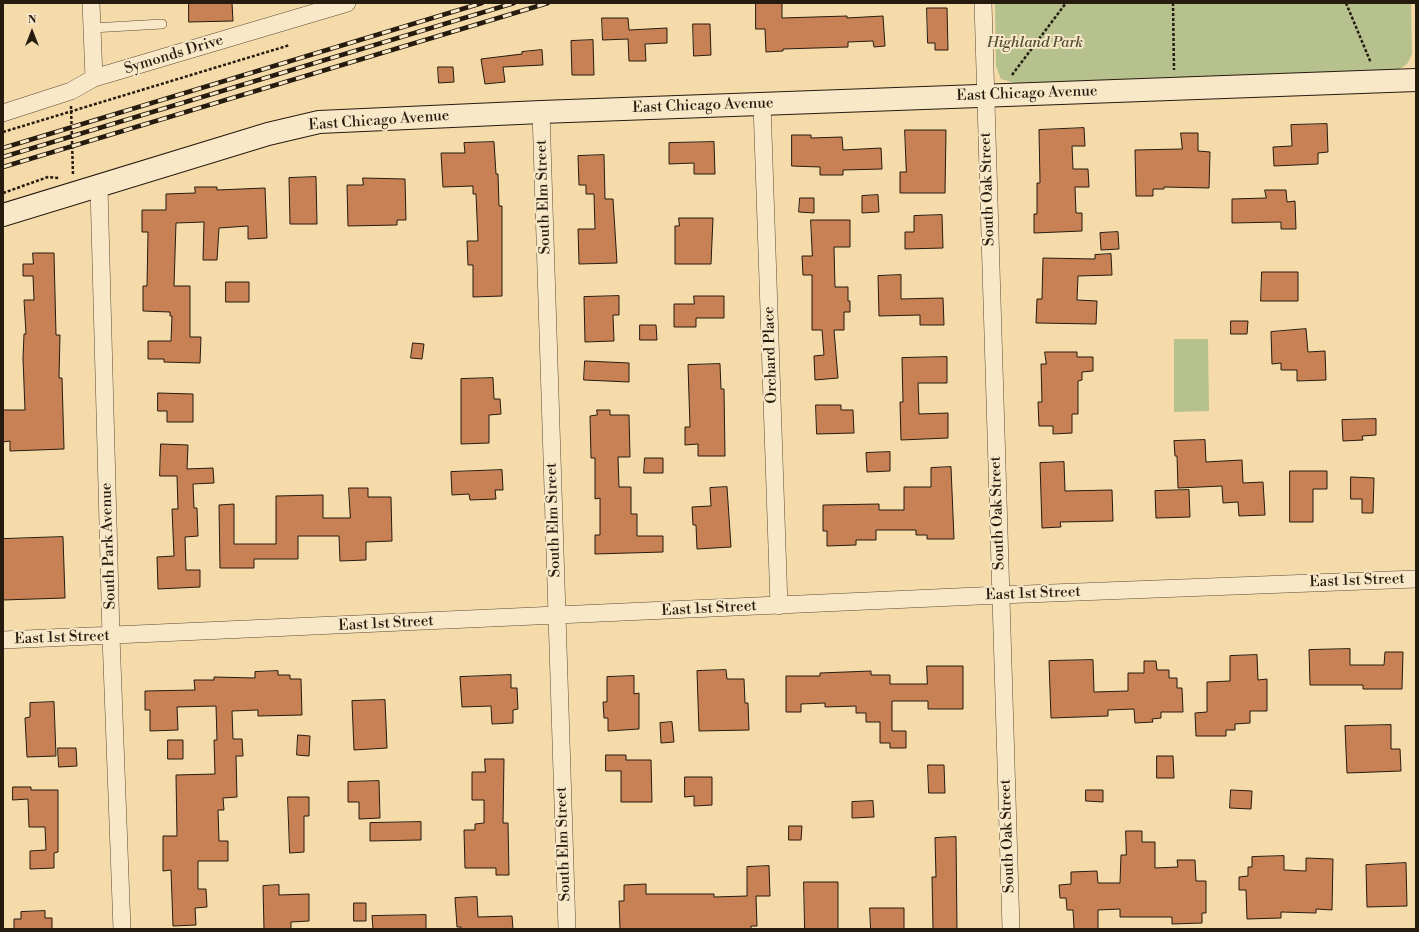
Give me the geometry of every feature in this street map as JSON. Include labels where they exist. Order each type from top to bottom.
[{"type":"main road","name":"East Chicago Avenue","points":[[3,215],[268,134],[319,122],[541,112],[1416,80]]},
{"type":"street","points":[[91,3],[94,78]]},
{"type":"street","name":"Symonds Drive","points":[[3,113],[71,91],[94,78],[323,7],[347,3]]},
{"type":"street","name":"South Oak Street","points":[[983,3],[984,96],[1011,929]]},
{"type":"street","name":"Orchard Place","points":[[762,104],[779,606]]},
{"type":"street","name":"South Elm Street","points":[[541,112],[567,929]]},
{"type":"street","name":"South Park Avenue","points":[[98,187],[111,636],[122,929]]},
{"type":"street","name":"East 1st Street","points":[[3,640],[1000,595],[1416,579]]},
{"type":"lane","points":[[92,28],[162,24]]},
{"type":"path","points":[[1012,75],[1066,3]]},
{"type":"path","points":[[1173,3],[1174,70]]},
{"type":"path","points":[[1346,3],[1371,63]]},
{"type":"path","points":[[3,132],[290,45]]},
{"type":"path","points":[[71,91],[73,179]]},
{"type":"path","points":[[3,193],[48,177],[61,178]]},
{"type":"green space","name":"Highland Park","points":[[995,3],[1411,3],[1412,54],[1407,64],[1398,70],[1015,83],[1001,79],[996,66]]},
{"type":"green space","points":[[1174,339],[1208,339],[1209,411],[1174,412]]},
{"type":"building","points":[[189,3],[232,3],[233,21],[189,22]]},
{"type":"building","points":[[756,3],[782,3],[782,18],[847,16],[847,18],[883,16],[885,46],[874,47],[873,41],[848,42],[848,47],[783,49],[783,51],[766,52],[765,29],[756,29]]},
{"type":"building","points":[[927,8],[947,8],[948,50],[935,50],[935,43],[928,43]]},
{"type":"building","points":[[602,18],[628,18],[629,30],[667,28],[667,43],[645,44],[646,61],[629,61],[628,39],[603,40]]},
{"type":"building","points":[[693,24],[710,24],[711,55],[694,56]]},
{"type":"building","points":[[593,40],[594,75],[572,75],[571,41]]},
{"type":"building","points":[[542,50],[543,65],[503,67],[505,82],[485,84],[481,59]]},
{"type":"building","points":[[438,67],[453,67],[454,82],[439,83]]},
{"type":"building","points":[[1327,124],[1328,152],[1318,153],[1318,164],[1274,166],[1273,147],[1292,146],[1291,125]]},
{"type":"building","points":[[1084,128],[1085,146],[1072,146],[1073,169],[1088,169],[1089,187],[1075,187],[1076,213],[1082,213],[1082,231],[1034,233],[1034,214],[1037,214],[1037,183],[1040,183],[1039,130]]},
{"type":"building","points":[[905,130],[946,130],[945,193],[900,193],[900,172],[906,172]]},
{"type":"building","points":[[1181,133],[1198,133],[1198,151],[1210,152],[1209,188],[1164,187],[1164,189],[1153,189],[1153,196],[1136,196],[1135,150],[1182,149]]},
{"type":"building","points":[[792,135],[811,135],[811,138],[842,137],[843,150],[881,148],[882,169],[843,170],[843,175],[820,175],[820,167],[792,166]]},
{"type":"building","points":[[494,142],[496,174],[498,174],[499,206],[502,206],[502,296],[473,297],[473,265],[468,265],[467,241],[478,241],[476,194],[473,194],[473,186],[443,187],[441,153],[465,153],[464,143]]},
{"type":"building","points":[[714,142],[715,174],[694,174],[694,163],[669,164],[669,143]]},
{"type":"building","points":[[604,155],[605,199],[613,199],[617,263],[579,264],[578,229],[595,229],[594,194],[586,194],[586,185],[579,185],[578,156]]},
{"type":"building","points":[[316,177],[317,224],[290,224],[289,178]]},
{"type":"building","points":[[363,178],[405,179],[406,220],[397,220],[397,225],[348,226],[347,185],[363,185]]},
{"type":"building","points":[[195,187],[217,187],[217,190],[265,188],[267,238],[248,239],[248,226],[219,228],[217,260],[203,260],[204,222],[176,223],[174,286],[190,286],[190,337],[201,337],[200,363],[164,362],[164,359],[148,359],[148,341],[171,341],[172,316],[170,316],[170,312],[143,311],[143,286],[147,286],[148,232],[142,232],[142,210],[166,210],[166,194],[195,193]]},
{"type":"building","points":[[1265,190],[1286,190],[1287,202],[1295,201],[1296,229],[1281,229],[1281,222],[1232,223],[1232,199],[1266,198]]},
{"type":"building","points":[[878,195],[879,212],[862,213],[862,196]]},
{"type":"building","points":[[800,198],[814,198],[814,213],[799,212]]},
{"type":"building","points":[[942,215],[943,248],[905,249],[905,232],[914,232],[914,216]]},
{"type":"building","points":[[679,218],[713,218],[711,264],[675,264],[675,226],[679,226]]},
{"type":"building","points":[[811,220],[850,220],[850,247],[834,247],[835,287],[848,287],[848,301],[850,301],[850,312],[844,312],[844,330],[834,330],[838,378],[815,380],[814,356],[824,355],[822,330],[812,330],[812,275],[803,275],[802,256],[812,256]]},
{"type":"building","points":[[1118,232],[1119,249],[1101,250],[1100,233]]},
{"type":"building","points":[[33,253],[54,253],[56,335],[60,335],[59,378],[62,378],[64,449],[10,451],[10,441],[3,442],[3,410],[25,410],[23,358],[24,334],[26,334],[24,300],[34,300],[33,276],[23,276],[23,264],[33,264]]},
{"type":"building","points":[[1111,254],[1112,275],[1078,276],[1077,300],[1097,301],[1096,324],[1036,323],[1037,299],[1042,299],[1043,258],[1095,259],[1095,255]]},
{"type":"building","points":[[1262,272],[1298,272],[1298,301],[1261,301]]},
{"type":"building","points":[[901,275],[901,299],[943,298],[944,325],[920,325],[920,315],[879,316],[878,276]]},
{"type":"building","points":[[226,282],[249,282],[249,302],[226,302]]},
{"type":"building","points":[[619,296],[619,315],[613,315],[614,341],[585,342],[584,297]]},
{"type":"building","points":[[694,296],[724,296],[724,318],[696,318],[696,327],[674,327],[674,304],[694,304]]},
{"type":"building","points":[[1231,321],[1248,321],[1247,334],[1231,334]]},
{"type":"building","points":[[640,325],[656,325],[657,340],[640,340]]},
{"type":"building","points":[[1306,329],[1308,352],[1325,351],[1326,380],[1297,381],[1297,370],[1281,370],[1281,363],[1272,364],[1271,332]]},
{"type":"building","points":[[413,343],[424,344],[422,359],[411,358]]},
{"type":"building","points":[[1045,352],[1077,352],[1077,357],[1093,357],[1093,371],[1082,372],[1082,380],[1078,381],[1078,414],[1072,414],[1072,433],[1053,434],[1053,426],[1039,426],[1038,402],[1042,402],[1041,364],[1046,364]]},
{"type":"building","points":[[947,357],[947,383],[918,383],[919,414],[948,413],[948,438],[901,440],[900,402],[903,402],[902,358]]},
{"type":"building","points":[[585,361],[629,363],[629,382],[584,380]]},
{"type":"building","points":[[720,364],[721,389],[724,389],[725,456],[698,456],[698,444],[685,445],[685,427],[690,427],[688,365]]},
{"type":"building","points":[[493,378],[494,399],[500,399],[501,414],[489,415],[489,443],[461,444],[461,379]]},
{"type":"building","points":[[158,393],[193,394],[193,422],[167,422],[167,411],[158,411]]},
{"type":"building","points":[[816,405],[841,405],[841,410],[853,410],[854,433],[817,434]]},
{"type":"building","points":[[597,410],[610,410],[610,415],[629,415],[630,457],[618,457],[619,487],[631,487],[631,514],[637,514],[637,536],[663,536],[663,552],[595,554],[595,535],[600,535],[600,498],[595,499],[595,458],[591,458],[590,416],[597,415]]},
{"type":"building","points":[[1376,419],[1376,435],[1362,436],[1363,440],[1343,441],[1342,420]]},
{"type":"building","points":[[1205,440],[1206,462],[1242,460],[1243,483],[1263,482],[1265,515],[1239,516],[1238,502],[1223,503],[1222,486],[1178,488],[1177,456],[1175,456],[1174,441]]},
{"type":"building","points":[[161,444],[188,445],[187,469],[213,468],[214,483],[193,484],[194,508],[197,508],[198,536],[185,537],[186,570],[200,570],[200,587],[158,589],[157,557],[174,556],[172,509],[178,509],[177,476],[160,476]]},
{"type":"building","points":[[890,452],[890,471],[867,472],[866,453]]},
{"type":"building","points":[[645,458],[663,458],[663,473],[644,473]]},
{"type":"building","points":[[1064,462],[1065,491],[1112,490],[1113,521],[1060,522],[1061,527],[1042,528],[1040,463]]},
{"type":"building","points":[[951,467],[954,539],[927,539],[927,535],[916,535],[916,530],[876,530],[876,540],[856,540],[856,545],[827,546],[827,531],[823,531],[823,505],[879,504],[879,510],[904,510],[904,487],[931,487],[931,468]]},
{"type":"building","points":[[502,470],[503,490],[495,490],[496,499],[470,500],[469,494],[452,495],[451,472]]},
{"type":"building","points":[[1290,471],[1327,471],[1327,489],[1313,489],[1313,522],[1290,522]]},
{"type":"building","points":[[1351,477],[1374,478],[1373,513],[1362,513],[1362,499],[1351,499]]},
{"type":"building","points":[[727,487],[731,547],[697,549],[696,525],[693,525],[692,507],[711,506],[710,488]]},
{"type":"building","points":[[349,488],[368,488],[368,497],[391,497],[392,541],[366,542],[366,560],[340,561],[339,536],[298,536],[298,559],[254,559],[254,568],[220,568],[219,505],[234,504],[234,544],[276,544],[276,496],[323,495],[323,518],[350,518]]},
{"type":"building","points":[[1189,490],[1190,517],[1156,518],[1155,491]]},
{"type":"building","points":[[63,537],[65,598],[3,600],[3,539]]},
{"type":"building","points":[[1350,649],[1350,665],[1384,665],[1385,652],[1403,652],[1402,689],[1363,689],[1363,685],[1310,685],[1309,650]]},
{"type":"building","points":[[1257,655],[1258,680],[1267,679],[1267,711],[1250,711],[1250,723],[1235,724],[1235,730],[1226,730],[1226,736],[1196,736],[1195,713],[1207,712],[1207,682],[1230,681],[1230,656]]},
{"type":"building","points":[[1093,660],[1094,692],[1128,691],[1128,673],[1144,673],[1144,661],[1156,661],[1157,670],[1169,670],[1169,678],[1177,678],[1177,688],[1182,688],[1183,712],[1161,712],[1161,718],[1152,719],[1153,722],[1135,723],[1134,709],[1108,710],[1108,716],[1051,718],[1049,661]]},
{"type":"building","points":[[927,666],[963,666],[963,709],[928,709],[928,701],[892,701],[892,731],[906,731],[906,748],[890,748],[890,743],[880,743],[880,722],[866,722],[866,713],[856,713],[856,706],[825,707],[825,703],[801,704],[801,712],[786,712],[786,676],[820,676],[820,673],[871,671],[871,675],[890,675],[890,684],[927,684]]},
{"type":"building","points":[[726,670],[727,679],[744,679],[745,703],[748,703],[749,730],[699,731],[697,671]]},
{"type":"building","points":[[278,671],[278,675],[290,675],[290,679],[301,679],[302,715],[258,716],[258,710],[232,711],[233,739],[242,739],[243,756],[236,756],[237,797],[223,798],[224,810],[218,810],[219,841],[228,841],[228,861],[198,861],[198,889],[206,889],[207,907],[195,908],[196,925],[173,926],[171,870],[163,871],[163,836],[177,836],[176,775],[215,774],[214,740],[217,740],[216,706],[177,707],[178,730],[150,731],[150,710],[145,710],[145,691],[195,690],[194,680],[214,680],[214,677],[255,678],[255,672]]},
{"type":"building","points":[[511,675],[511,688],[517,688],[518,709],[513,710],[513,723],[492,724],[491,706],[462,707],[460,677]]},
{"type":"building","points":[[634,676],[634,694],[639,693],[639,729],[608,731],[608,718],[604,718],[603,702],[607,702],[607,677]]},
{"type":"building","points":[[385,700],[387,748],[354,750],[352,701]]},
{"type":"building","points":[[54,702],[56,756],[27,757],[25,718],[30,717],[30,703]]},
{"type":"building","points":[[672,722],[674,742],[661,743],[660,723]]},
{"type":"building","points":[[1391,725],[1391,749],[1400,749],[1401,771],[1347,773],[1345,726]]},
{"type":"building","points":[[298,735],[310,736],[309,756],[297,755]]},
{"type":"building","points":[[168,740],[183,740],[183,759],[168,759]]},
{"type":"building","points":[[58,748],[76,748],[77,766],[59,767]]},
{"type":"building","points":[[606,755],[626,755],[626,760],[651,760],[652,802],[621,802],[621,771],[606,771]]},
{"type":"building","points":[[1157,756],[1173,756],[1174,778],[1157,778]]},
{"type":"building","points":[[485,759],[504,759],[503,823],[508,823],[509,875],[496,875],[496,868],[465,868],[464,830],[475,830],[475,824],[484,823],[484,800],[472,800],[472,772],[485,772]]},
{"type":"building","points":[[928,765],[944,765],[945,793],[929,793]]},
{"type":"building","points":[[685,777],[712,777],[712,805],[694,806],[694,796],[685,797]]},
{"type":"building","points":[[379,781],[380,818],[359,819],[359,802],[348,802],[348,782]]},
{"type":"building","points":[[13,787],[31,787],[31,790],[58,790],[58,852],[54,853],[54,868],[30,869],[30,851],[46,850],[45,827],[29,827],[28,799],[13,800]]},
{"type":"building","points":[[1086,790],[1103,790],[1103,802],[1086,801]]},
{"type":"building","points":[[1231,790],[1252,791],[1251,809],[1230,808]]},
{"type":"building","points":[[288,797],[309,797],[309,816],[304,816],[304,852],[290,853]]},
{"type":"building","points":[[873,801],[874,817],[852,818],[852,802]]},
{"type":"building","points":[[421,822],[421,840],[370,841],[370,823]]},
{"type":"building","points":[[789,826],[802,826],[801,840],[789,840]]},
{"type":"building","points":[[1126,831],[1142,831],[1142,842],[1155,842],[1155,868],[1178,867],[1177,860],[1195,860],[1196,881],[1206,881],[1206,913],[1202,913],[1202,923],[1172,924],[1172,917],[1120,917],[1120,909],[1098,910],[1098,929],[1074,929],[1073,910],[1067,910],[1066,898],[1060,898],[1059,885],[1071,884],[1071,872],[1097,871],[1098,883],[1120,883],[1121,855],[1126,855]]},
{"type":"building","points":[[956,837],[957,929],[933,929],[932,877],[936,877],[935,838]]},
{"type":"building","points":[[1284,856],[1284,870],[1306,871],[1306,858],[1333,859],[1332,910],[1316,909],[1316,913],[1281,912],[1281,918],[1247,919],[1246,890],[1239,890],[1239,877],[1248,876],[1248,867],[1252,867],[1252,857]]},
{"type":"building","points":[[1406,863],[1407,906],[1367,907],[1366,865]]},
{"type":"building","points":[[769,866],[770,896],[756,896],[757,926],[751,926],[751,929],[620,929],[619,901],[624,901],[624,885],[646,884],[646,894],[714,894],[714,897],[747,896],[747,867]]},
{"type":"building","points":[[804,882],[838,882],[838,929],[805,929]]},
{"type":"building","points":[[279,885],[279,895],[309,894],[309,921],[291,922],[291,929],[264,929],[263,886]]},
{"type":"building","points":[[477,897],[478,917],[512,916],[513,929],[461,929],[461,927],[457,927],[455,898]]},
{"type":"building","points":[[354,903],[366,903],[366,921],[354,921]]},
{"type":"building","points":[[870,908],[904,908],[904,929],[871,929]]},
{"type":"building","points":[[45,911],[45,918],[52,918],[52,929],[14,929],[14,919],[21,919],[21,912]]},
{"type":"building","points":[[426,915],[426,929],[373,929],[372,916]]},
{"type":"railway","points":[[3,148],[482,3]]},
{"type":"railway","points":[[3,157],[514,3]]},
{"type":"railway","points":[[3,167],[548,3]]}]
